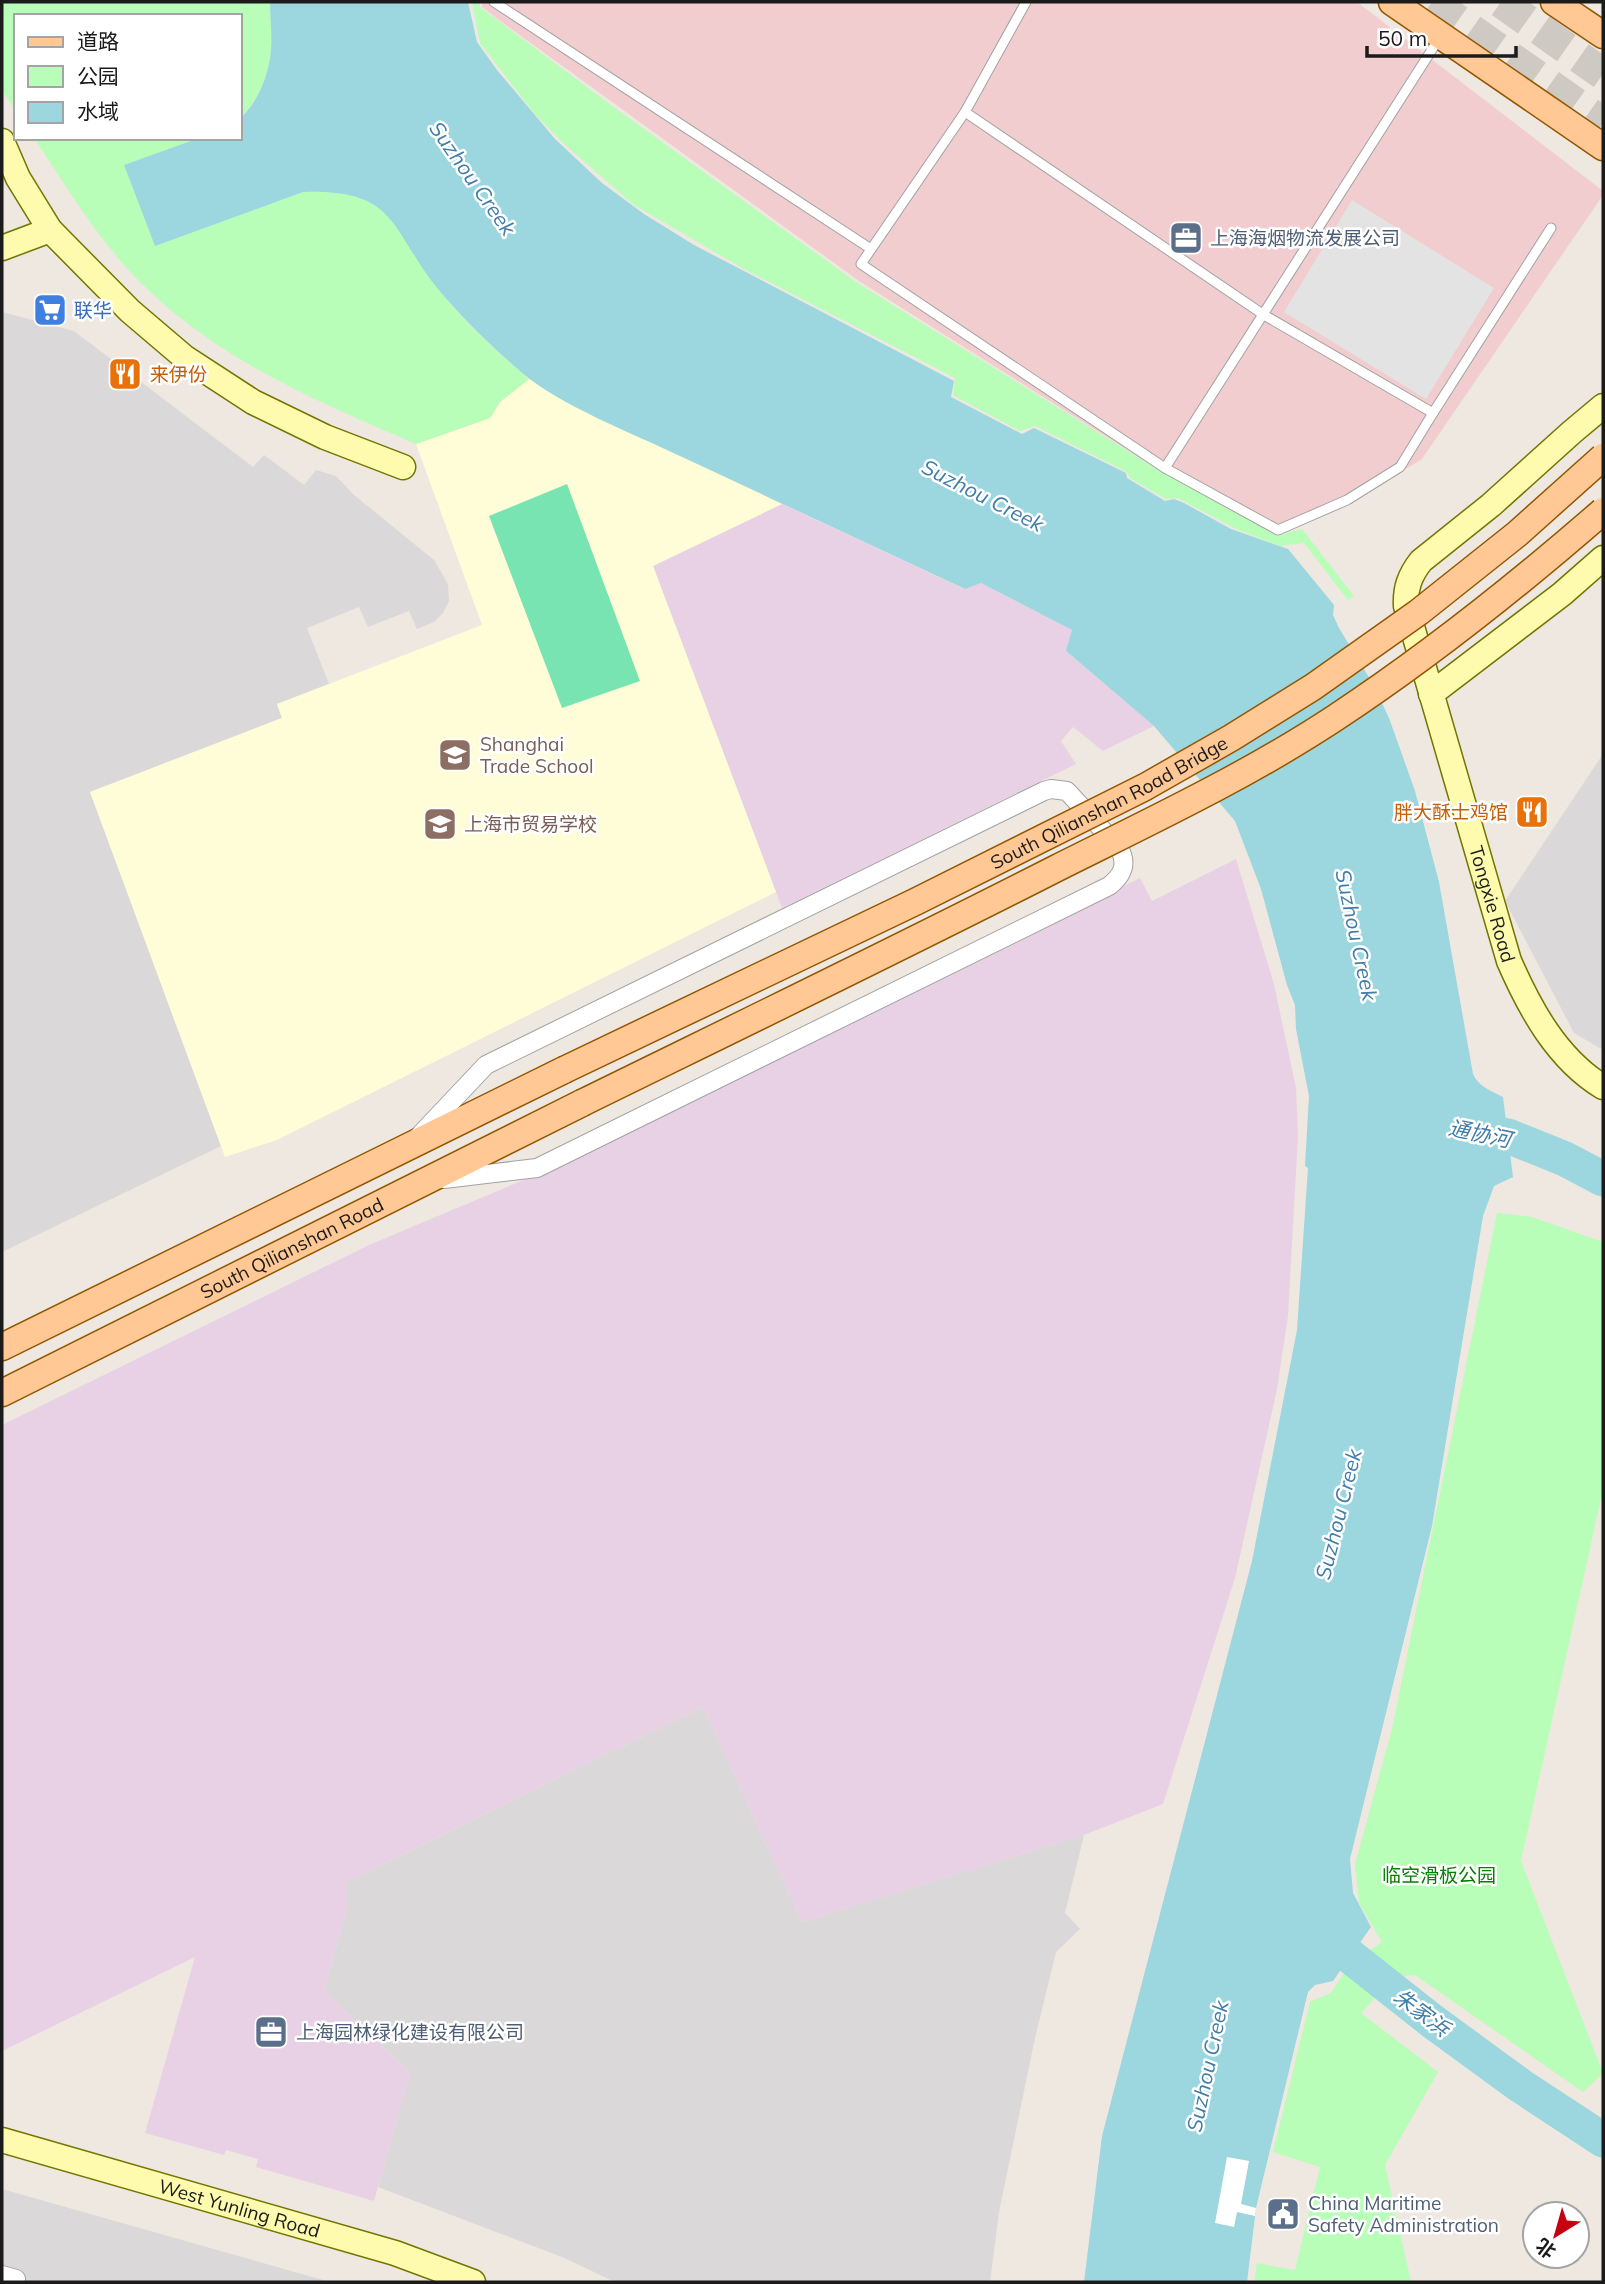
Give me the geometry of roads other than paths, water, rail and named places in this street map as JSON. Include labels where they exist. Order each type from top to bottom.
[{"type":"main road","points":[[1392,2],[1603,146]]},
{"type":"main road","points":[[1554,2],[1603,36]]},
{"type":"main road","name":"South Qilianshan Road Bridge","points":[[564,1070],[915,902],[1145,787],[1220,744],[1314,687],[1419,612],[1517,534],[1603,457]]},
{"type":"main road","name":"South Qilianshan Road Bridge","points":[[582,1103],[931,932],[1251,768],[1334,718],[1442,642],[1544,563],[1603,511]]},
{"type":"main road","name":"South Qilianshan Road","points":[[2,1347],[564,1070]]},
{"type":"main road","name":"South Qilianshan Road","points":[[2,1392],[582,1103]]},
{"type":"street","points":[[2,141],[18,178],[50,230],[130,311],[184,357],[253,402],[325,437],[403,467]]},
{"type":"street","points":[[2,248],[50,230]]},
{"type":"street","name":"Tongxie Road","points":[[1603,407],[1492,505],[1421,561],[1413,571],[1405,593],[1406,606],[1515,974],[1526,999],[1545,1030],[1570,1059],[1603,1087]]},
{"type":"street","points":[[1432,694],[1562,594],[1603,558]]},
{"type":"street","points":[[408,1147],[486,1065],[1044,791],[1060,788],[1074,796],[1124,857],[1124,868],[1119,878],[1109,886],[537,1168],[426,1181]]},
{"type":"street","name":"West Yunling Road","points":[[2,2140],[396,2253],[473,2282]]},
{"type":"street","points":[[2,2275],[16,2279],[15,2282]]},
{"type":"lane","points":[[494,2],[872,249]]},
{"type":"lane","points":[[1026,2],[965,112],[861,264],[1165,468],[1278,530],[1347,500],[1400,467],[1551,228]]},
{"type":"lane","points":[[1165,468],[1441,36]]},
{"type":"lane","points":[[965,112],[1264,315],[1433,413]]},
{"type":"water","name":"Suzhou Creek","points":[[270,2],[468,2],[477,42],[497,70],[555,139],[602,183],[644,214],[694,245],[954,381],[951,397],[1022,434],[1034,428],[1126,473],[1127,478],[1165,501],[1174,499],[1231,529],[1288,549],[1334,605],[1333,615],[1339,628],[1373,684],[1389,718],[1415,791],[1439,882],[1473,1074],[1482,1085],[1503,1097],[1513,1177],[1494,1186],[1483,1216],[1432,1526],[1350,1859],[1353,1893],[1371,1927],[1333,1981],[1315,1985],[1308,1992],[1256,2208],[1247,2282],[1084,2282],[1102,2136],[1252,1561],[1297,1330],[1308,1168],[1305,1166],[1309,1096],[1296,1029],[1295,1005],[1261,889],[1235,821],[1154,726],[1066,651],[1072,630],[981,583],[965,589],[556,396],[521,372],[467,322],[438,289],[388,216],[375,205],[357,197],[303,192],[155,246],[124,165],[193,140],[242,140],[242,116],[256,99],[263,83],[269,66]]},
{"type":"waterway","name":"通协河","points":[[1461,1128],[1508,1136],[1565,1159],[1603,1179]]},
{"type":"waterway","name":"朱家浜","points":[[1313,1927],[1432,2021],[1521,2086],[1603,2140]]},
{"type":"tunnel","points":[[1432,2],[1603,123]]},
{"type":"tunnel","points":[[1501,2],[1603,74]]},
{"type":"place","name":"上海海烟物流发展公司","points":[[1186,238]]},
{"type":"place","name":"联华","points":[[50,310]]},
{"type":"place","name":"来伊份","points":[[125,374]]},
{"type":"place","name":"Shanghai Trade School","points":[[455,755]]},
{"type":"place","name":"胖大酥士鸡馆","points":[[1532,812]]},
{"type":"place","name":"上海市贸易学校","points":[[440,824]]},
{"type":"place","name":"上海园林绿化建设有限公司","points":[[271,2032]]},
{"type":"place","name":"China Maritime Safety Administration","points":[[1283,2214]]},
{"type":"park label","name":"临空滑板公园","points":[[1439,1875]]}]
